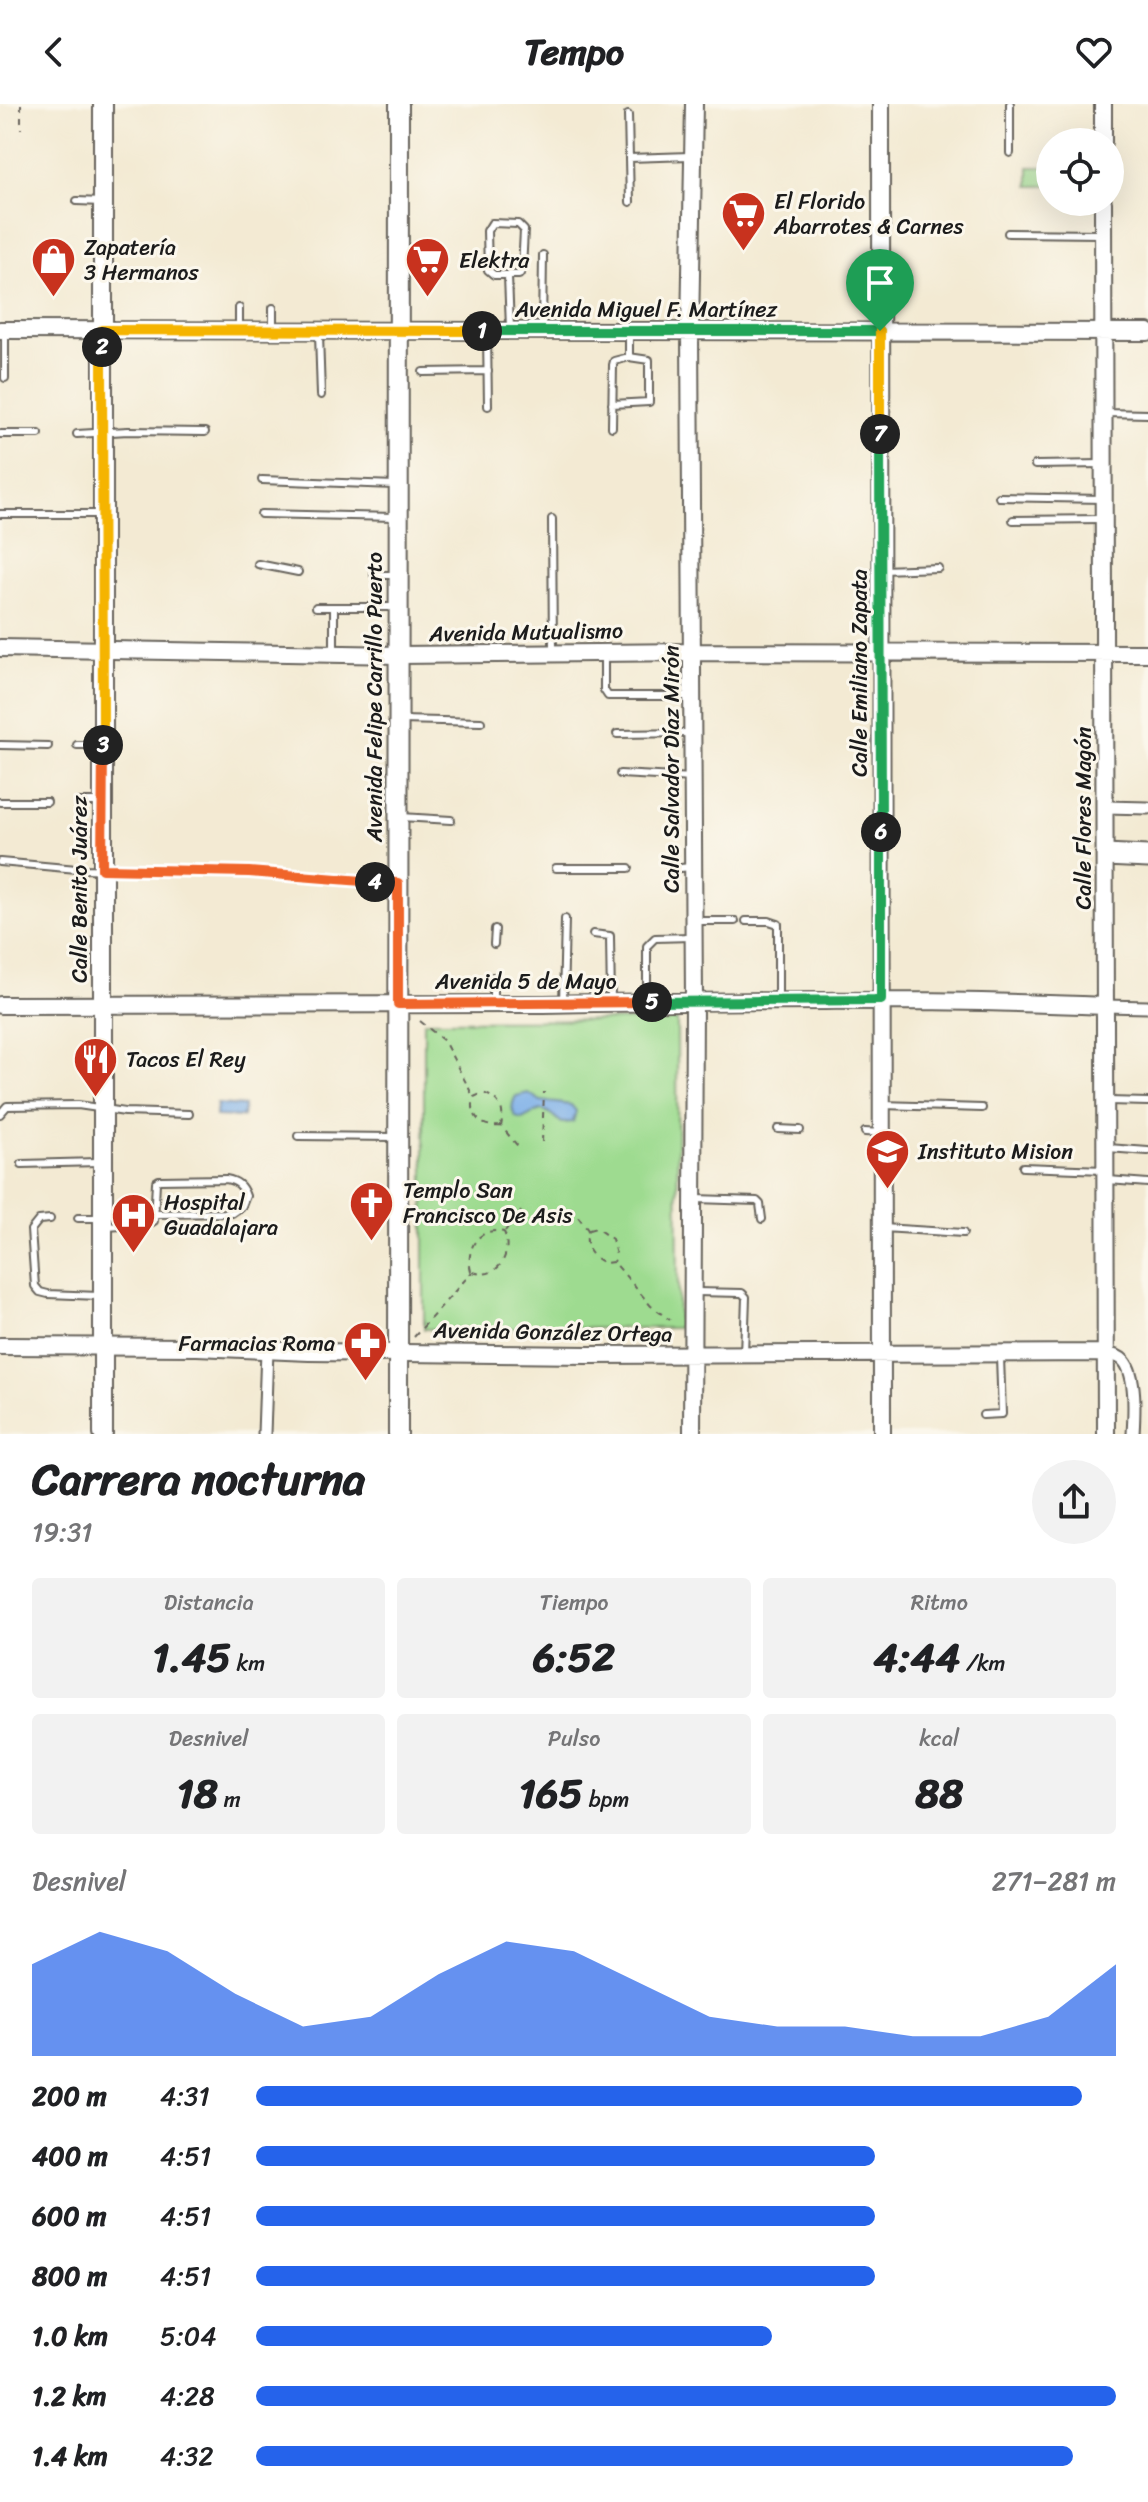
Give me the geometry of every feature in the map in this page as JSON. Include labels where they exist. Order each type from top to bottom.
[{"type":"main road","name":"Calle Benito Juárez","points":[[103,104],[103,1434]]},
{"type":"main road","name":"Avenida Felipe Carrillo Puerto","points":[[398,1434],[399,104]]},
{"type":"street","name":"Calle Salvador Díaz Mirón","points":[[692,1434],[694,929],[690,331],[694,104]]},
{"type":"street","name":"Calle Emiliano Zapata","points":[[881,104],[881,1105],[873,1132],[881,1228],[882,1434]]},
{"type":"street","points":[[1103,104],[1103,128]]},
{"type":"street","name":"Calle Flores Magón","points":[[1103,216],[1106,1434]]},
{"type":"street","name":"Avenida Miguel F. Martínez","points":[[2,330],[1148,332]]},
{"type":"street","name":"Avenida Mutualismo","points":[[0,648],[400,655],[1148,653]]},
{"type":"street","points":[[1105,807],[1148,808]]},
{"type":"street","points":[[1105,855],[1148,852]]},
{"type":"street","points":[[1105,855],[1148,862]]},
{"type":"street","name":"Avenida 5 de Mayo","points":[[0,1005],[881,1000],[1148,1007]]},
{"type":"street","name":"Avenida González Ortega","points":[[0,1346],[692,1355],[1106,1353]]},
{"type":"street","points":[[264,1434],[267,1350]]},
{"type":"street","points":[[1106,1353],[1123,1359],[1127,1366],[1135,1404],[1133,1434]]},
{"type":"lane","points":[[1010,104],[1010,153]]},
{"type":"lane","points":[[628,115],[630,202]]},
{"type":"lane","points":[[629,158],[694,156]]},
{"type":"lane","points":[[77,201],[102,202]]},
{"type":"lane","points":[[492,223],[518,224],[524,230],[522,270],[519,275],[508,276],[494,275],[488,270],[487,231],[492,223]]},
{"type":"lane","points":[[1008,233],[1103,234]]},
{"type":"lane","points":[[542,331],[543,255]]},
{"type":"lane","points":[[508,276],[510,331]]},
{"type":"lane","points":[[239,308],[239,331]]},
{"type":"lane","points":[[273,308],[273,331]]},
{"type":"lane","points":[[2,330],[5,378]]},
{"type":"lane","points":[[319,331],[321,395]]},
{"type":"lane","points":[[487,331],[488,406]]},
{"type":"lane","points":[[629,331],[629,357]]},
{"type":"lane","points":[[612,404],[649,402],[649,360],[629,357],[614,361],[612,404],[612,427]]},
{"type":"lane","points":[[423,372],[488,371]]},
{"type":"lane","points":[[1103,413],[1148,414]]},
{"type":"lane","points":[[77,434],[205,432]]},
{"type":"lane","points":[[0,434],[39,434]]},
{"type":"lane","points":[[1035,465],[1103,464]]},
{"type":"lane","points":[[262,480],[398,485]]},
{"type":"lane","points":[[999,497],[1104,499]]},
{"type":"lane","points":[[0,514],[102,514]]},
{"type":"lane","points":[[261,514],[399,517]]},
{"type":"lane","points":[[552,519],[552,654]]},
{"type":"lane","points":[[1013,520],[1104,519]]},
{"type":"lane","points":[[258,564],[298,572]]},
{"type":"lane","points":[[881,571],[938,568]]},
{"type":"lane","points":[[374,575],[398,575]]},
{"type":"lane","points":[[316,607],[398,607]]},
{"type":"lane","points":[[334,608],[334,654]]},
{"type":"lane","points":[[604,653],[604,690],[608,696],[693,696]]},
{"type":"lane","points":[[399,720],[481,722]]},
{"type":"lane","points":[[617,734],[693,733]]},
{"type":"lane","points":[[0,745],[48,746]]},
{"type":"lane","points":[[77,745],[103,745]]},
{"type":"lane","points":[[620,774],[693,778]]},
{"type":"lane","points":[[0,802],[47,802]]},
{"type":"lane","points":[[78,802],[103,802]]},
{"type":"lane","points":[[398,817],[451,820]]},
{"type":"lane","points":[[0,862],[102,869],[249,872],[398,883]]},
{"type":"lane","points":[[670,869],[693,867]]},
{"type":"lane","points":[[556,868],[629,868]]},
{"type":"lane","points":[[563,1003],[565,919]]},
{"type":"lane","points":[[647,1002],[647,946],[650,941],[735,921]]},
{"type":"lane","points":[[746,921],[778,924],[778,1002]]},
{"type":"lane","points":[[494,944],[495,929]]},
{"type":"lane","points":[[593,934],[610,936],[611,1003]]},
{"type":"lane","points":[[493,977],[493,1004]]},
{"type":"lane","points":[[1106,1101],[1148,1102]]},
{"type":"lane","points":[[0,1114],[7,1106],[78,1105],[125,1112],[189,1114]]},
{"type":"lane","points":[[881,1105],[982,1108]]},
{"type":"lane","points":[[778,1129],[800,1130]]},
{"type":"lane","points":[[298,1136],[399,1137]]},
{"type":"lane","points":[[1106,1148],[1148,1151]]},
{"type":"lane","points":[[22,1164],[103,1162]]},
{"type":"lane","points":[[1023,1167],[1106,1175],[1148,1183]]},
{"type":"lane","points":[[78,1218],[102,1223],[149,1224],[156,1214],[156,1182],[159,1180],[226,1179],[243,1187],[246,1196],[242,1206],[232,1213],[156,1214]]},
{"type":"lane","points":[[693,1199],[757,1201],[762,1219]]},
{"type":"lane","points":[[50,1219],[39,1220],[31,1230],[35,1286],[40,1292],[48,1294],[102,1296]]},
{"type":"lane","points":[[881,1228],[963,1233]]},
{"type":"lane","points":[[692,1292],[742,1293],[746,1297],[744,1355]]},
{"type":"lane","points":[[983,1415],[1002,1414],[999,1352]]},
{"type":"path","points":[[21,104],[21,129]]},
{"type":"path","points":[[420,1021],[444,1041],[474,1097],[472,1105],[475,1116],[482,1124],[501,1126],[521,1150]]},
{"type":"path","points":[[542,1142],[544,1092]]},
{"type":"path","points":[[474,1097],[483,1093],[493,1096],[500,1103],[504,1112],[501,1126]]},
{"type":"path","points":[[571,1207],[588,1230],[587,1246],[592,1255],[605,1263],[614,1262]]},
{"type":"path","points":[[504,1232],[521,1211]]},
{"type":"path","points":[[588,1230],[596,1228],[612,1239],[616,1255],[614,1262]]},
{"type":"path","points":[[472,1272],[468,1261],[470,1249],[477,1238],[487,1232],[504,1232]]},
{"type":"path","points":[[472,1272],[481,1275],[501,1265],[509,1243],[504,1232]]},
{"type":"path","points":[[614,1262],[651,1306],[670,1320]]},
{"type":"path","points":[[400,1352],[472,1272]]},
{"type":"green space","points":[[1029,167],[1036,167],[1036,186],[1029,186]]},
{"type":"green space","points":[[677,1020],[678,1328],[424,1329],[424,1021]]},
{"type":"water","points":[[528,1093],[541,1101],[571,1105],[576,1111],[573,1122],[562,1123],[544,1110],[522,1119],[516,1117],[512,1109],[516,1096]]},
{"type":"water","points":[[217,1104],[244,1106],[243,1117],[216,1116]]},
{"type":"place","name":"El Florido Abarrotes & Carnes","points":[[743,253]]},
{"type":"place","name":"Zapatería 3 Hermanos","points":[[53,299]]},
{"type":"place","name":"Elektra","points":[[428,299]]},
{"type":"place","name":"Tacos El Rey","points":[[95,1098]]},
{"type":"place","name":"Instituto Mision","points":[[887,1190]]},
{"type":"place","name":"Templo San Francisco De Asis","points":[[372,1242]]},
{"type":"place","name":"Hospital Guadalajara","points":[[133,1254]]},
{"type":"place","name":"Farmacias Roma","points":[[366,1382]]},
{"type":"route","points":[[102,330],[880,331],[881,1000],[398,1004],[398,883],[249,872],[102,869],[102,330]]}]
